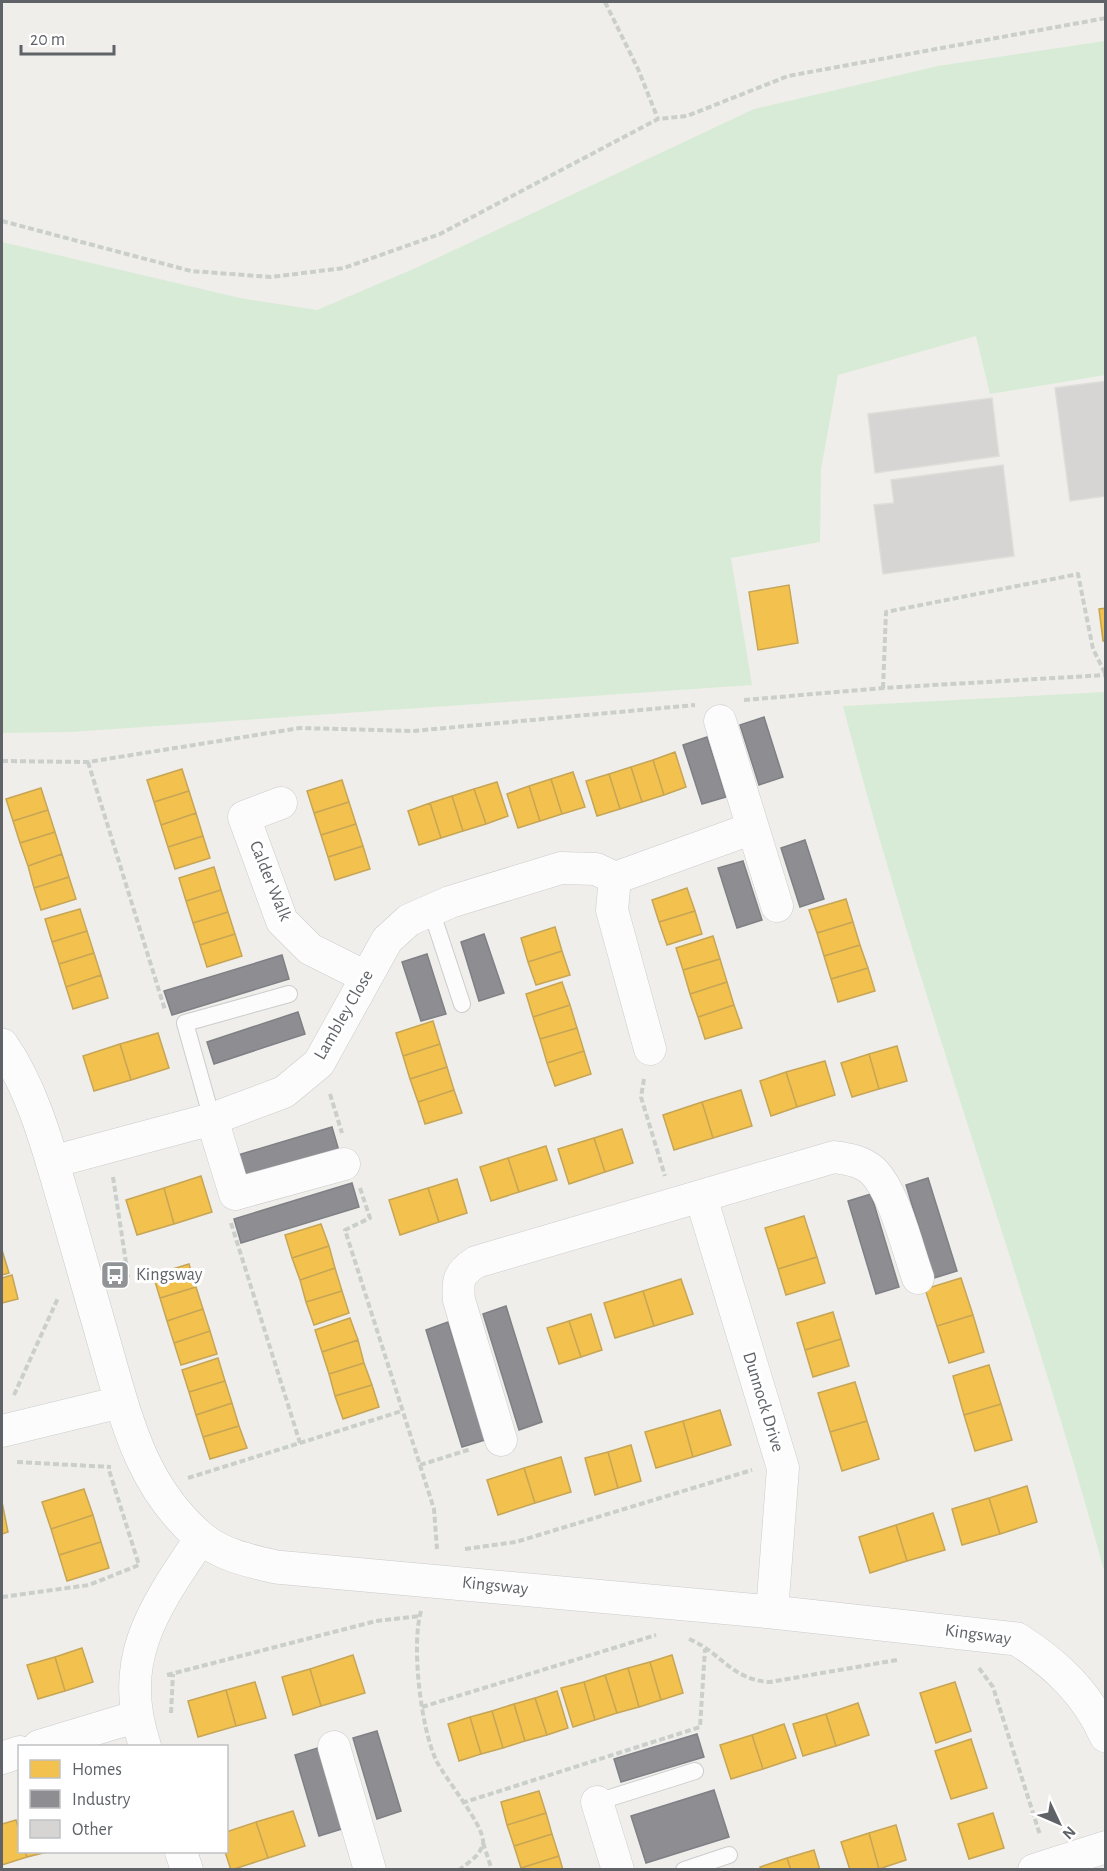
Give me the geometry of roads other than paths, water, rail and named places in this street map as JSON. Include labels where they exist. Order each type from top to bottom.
[{"type":"street","points":[[723,708],[753,828],[777,906]]},
{"type":"street","name":"Calder Walk","points":[[281,803],[244,817],[282,921],[310,949],[366,977]]},
{"type":"street","points":[[650,1049],[612,910],[615,878],[753,828]]},
{"type":"street","name":"Lambley Close","points":[[52,1162],[212,1119],[284,1092],[319,1062],[387,940],[409,921],[431,910],[561,868],[596,869],[615,878]]},
{"type":"street","name":"Kingsway","points":[[2,1045],[28,1094],[52,1162],[121,1402],[151,1478],[201,1538],[240,1559],[276,1567],[772,1612],[1017,1639],[1048,1659],[1074,1685],[1089,1704],[1106,1736]]},
{"type":"street","points":[[212,1119],[236,1194],[349,1163]]},
{"type":"street","points":[[501,1440],[459,1300],[457,1282],[463,1270],[476,1262],[834,1157],[854,1160],[871,1170],[885,1185],[918,1278]]},
{"type":"street","name":"Dunnock Drive","points":[[687,1201],[783,1468],[772,1612]]},
{"type":"street","points":[[2,1431],[121,1402]]},
{"type":"street","points":[[46,1745],[140,1732],[133,1680],[141,1642],[165,1592],[201,1538]]},
{"type":"street","points":[[334,1747],[370,1869]]},
{"type":"street","points":[[2,1758],[18,1753]]},
{"type":"street","points":[[597,1803],[618,1869]]},
{"type":"street","points":[[1042,1867],[1106,1847]]},
{"type":"street","points":[[182,1853],[187,1869]]},
{"type":"lane","points":[[431,910],[462,1004]]},
{"type":"lane","points":[[212,1119],[186,1023],[289,994]]},
{"type":"lane","points":[[597,1803],[695,1771]]},
{"type":"lane","points":[[684,1869],[729,1855]]},
{"type":"place","name":"Kingsway","points":[[115,1275]]}]
